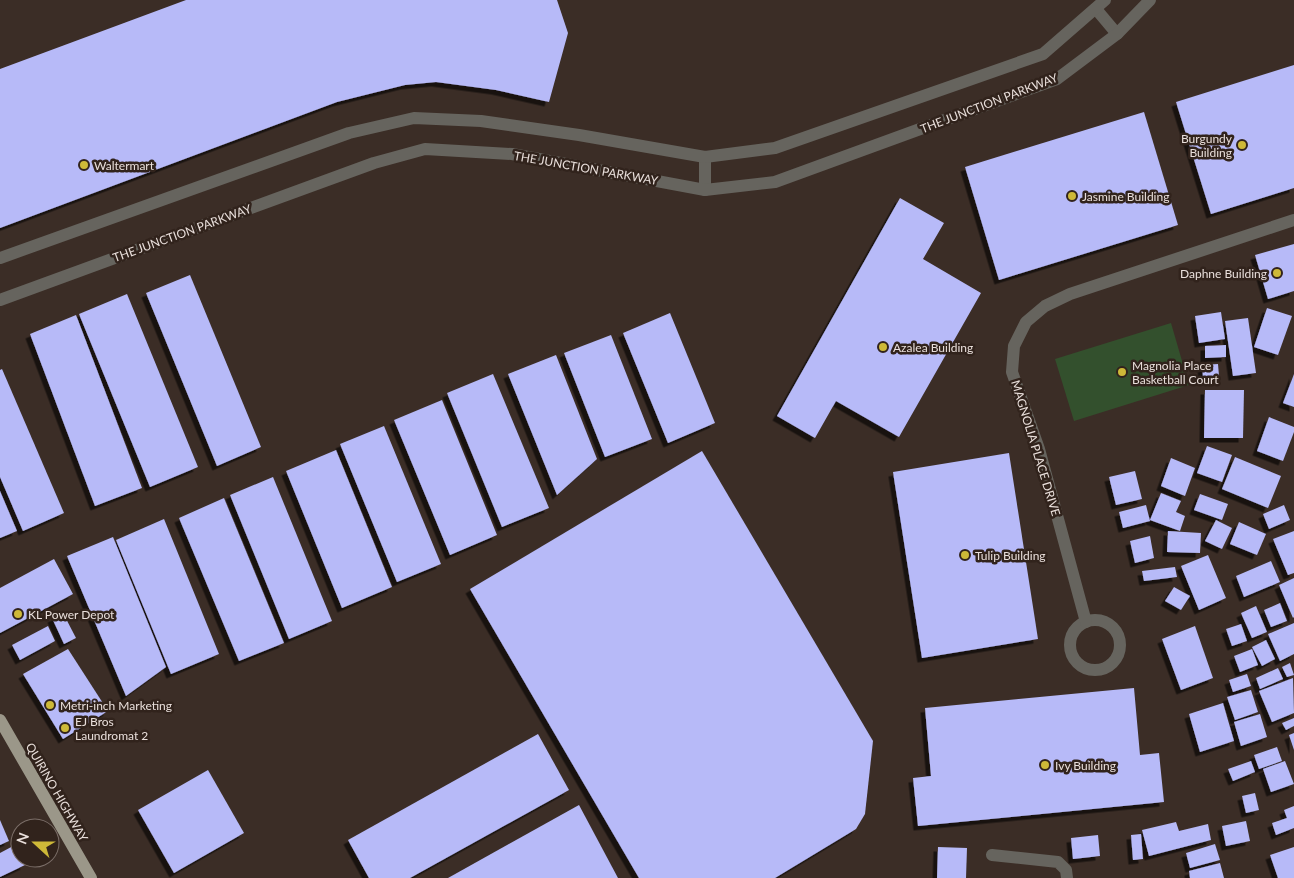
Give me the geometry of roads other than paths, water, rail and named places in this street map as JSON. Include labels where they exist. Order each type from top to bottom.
[{"type":"main road","name":"QUIRINO HIGHWAY","points":[[0,720],[90,878]]},
{"type":"street","points":[[0,258],[349,133],[414,118],[501,124],[579,135],[705,157],[775,148],[1043,54],[1106,0]]},
{"type":"street","name":"THE JUNCTION PARKWAY","points":[[0,300],[374,163],[425,149],[512,154],[705,190],[775,182],[1057,79],[1117,34],[1150,0]]},
{"type":"street","points":[[1096,9],[1117,34]]},
{"type":"street","points":[[705,157],[705,190]]},
{"type":"street","name":"MAGNOLIA PLACE DRIVE","points":[[1086,622],[1039,449],[1012,372],[1014,346],[1026,322],[1045,306],[1070,294],[1294,220]]},
{"type":"street","points":[[992,856],[1058,862],[1066,870],[1067,878]]},
{"type":"place","name":"Burgundy Building","points":[[1242,145]]},
{"type":"place","name":"Waltermart","points":[[84,165]]},
{"type":"place","name":"Jasmine Building","points":[[1072,196]]},
{"type":"place","name":"Daphne Building","points":[[1277,273]]},
{"type":"place","name":"Azalea Building","points":[[883,347]]},
{"type":"place","name":"Magnolia Place Basketball Court","points":[[1122,372]]},
{"type":"place","name":"Tulip Building","points":[[965,555]]},
{"type":"place","name":"KL Power Depot","points":[[18,614]]},
{"type":"place","name":"Metri-inch Marketing","points":[[50,705]]},
{"type":"place","name":"EJ Bros Laundromat 2","points":[[65,728]]},
{"type":"place","name":"Ivy Building","points":[[1045,765]]}]
